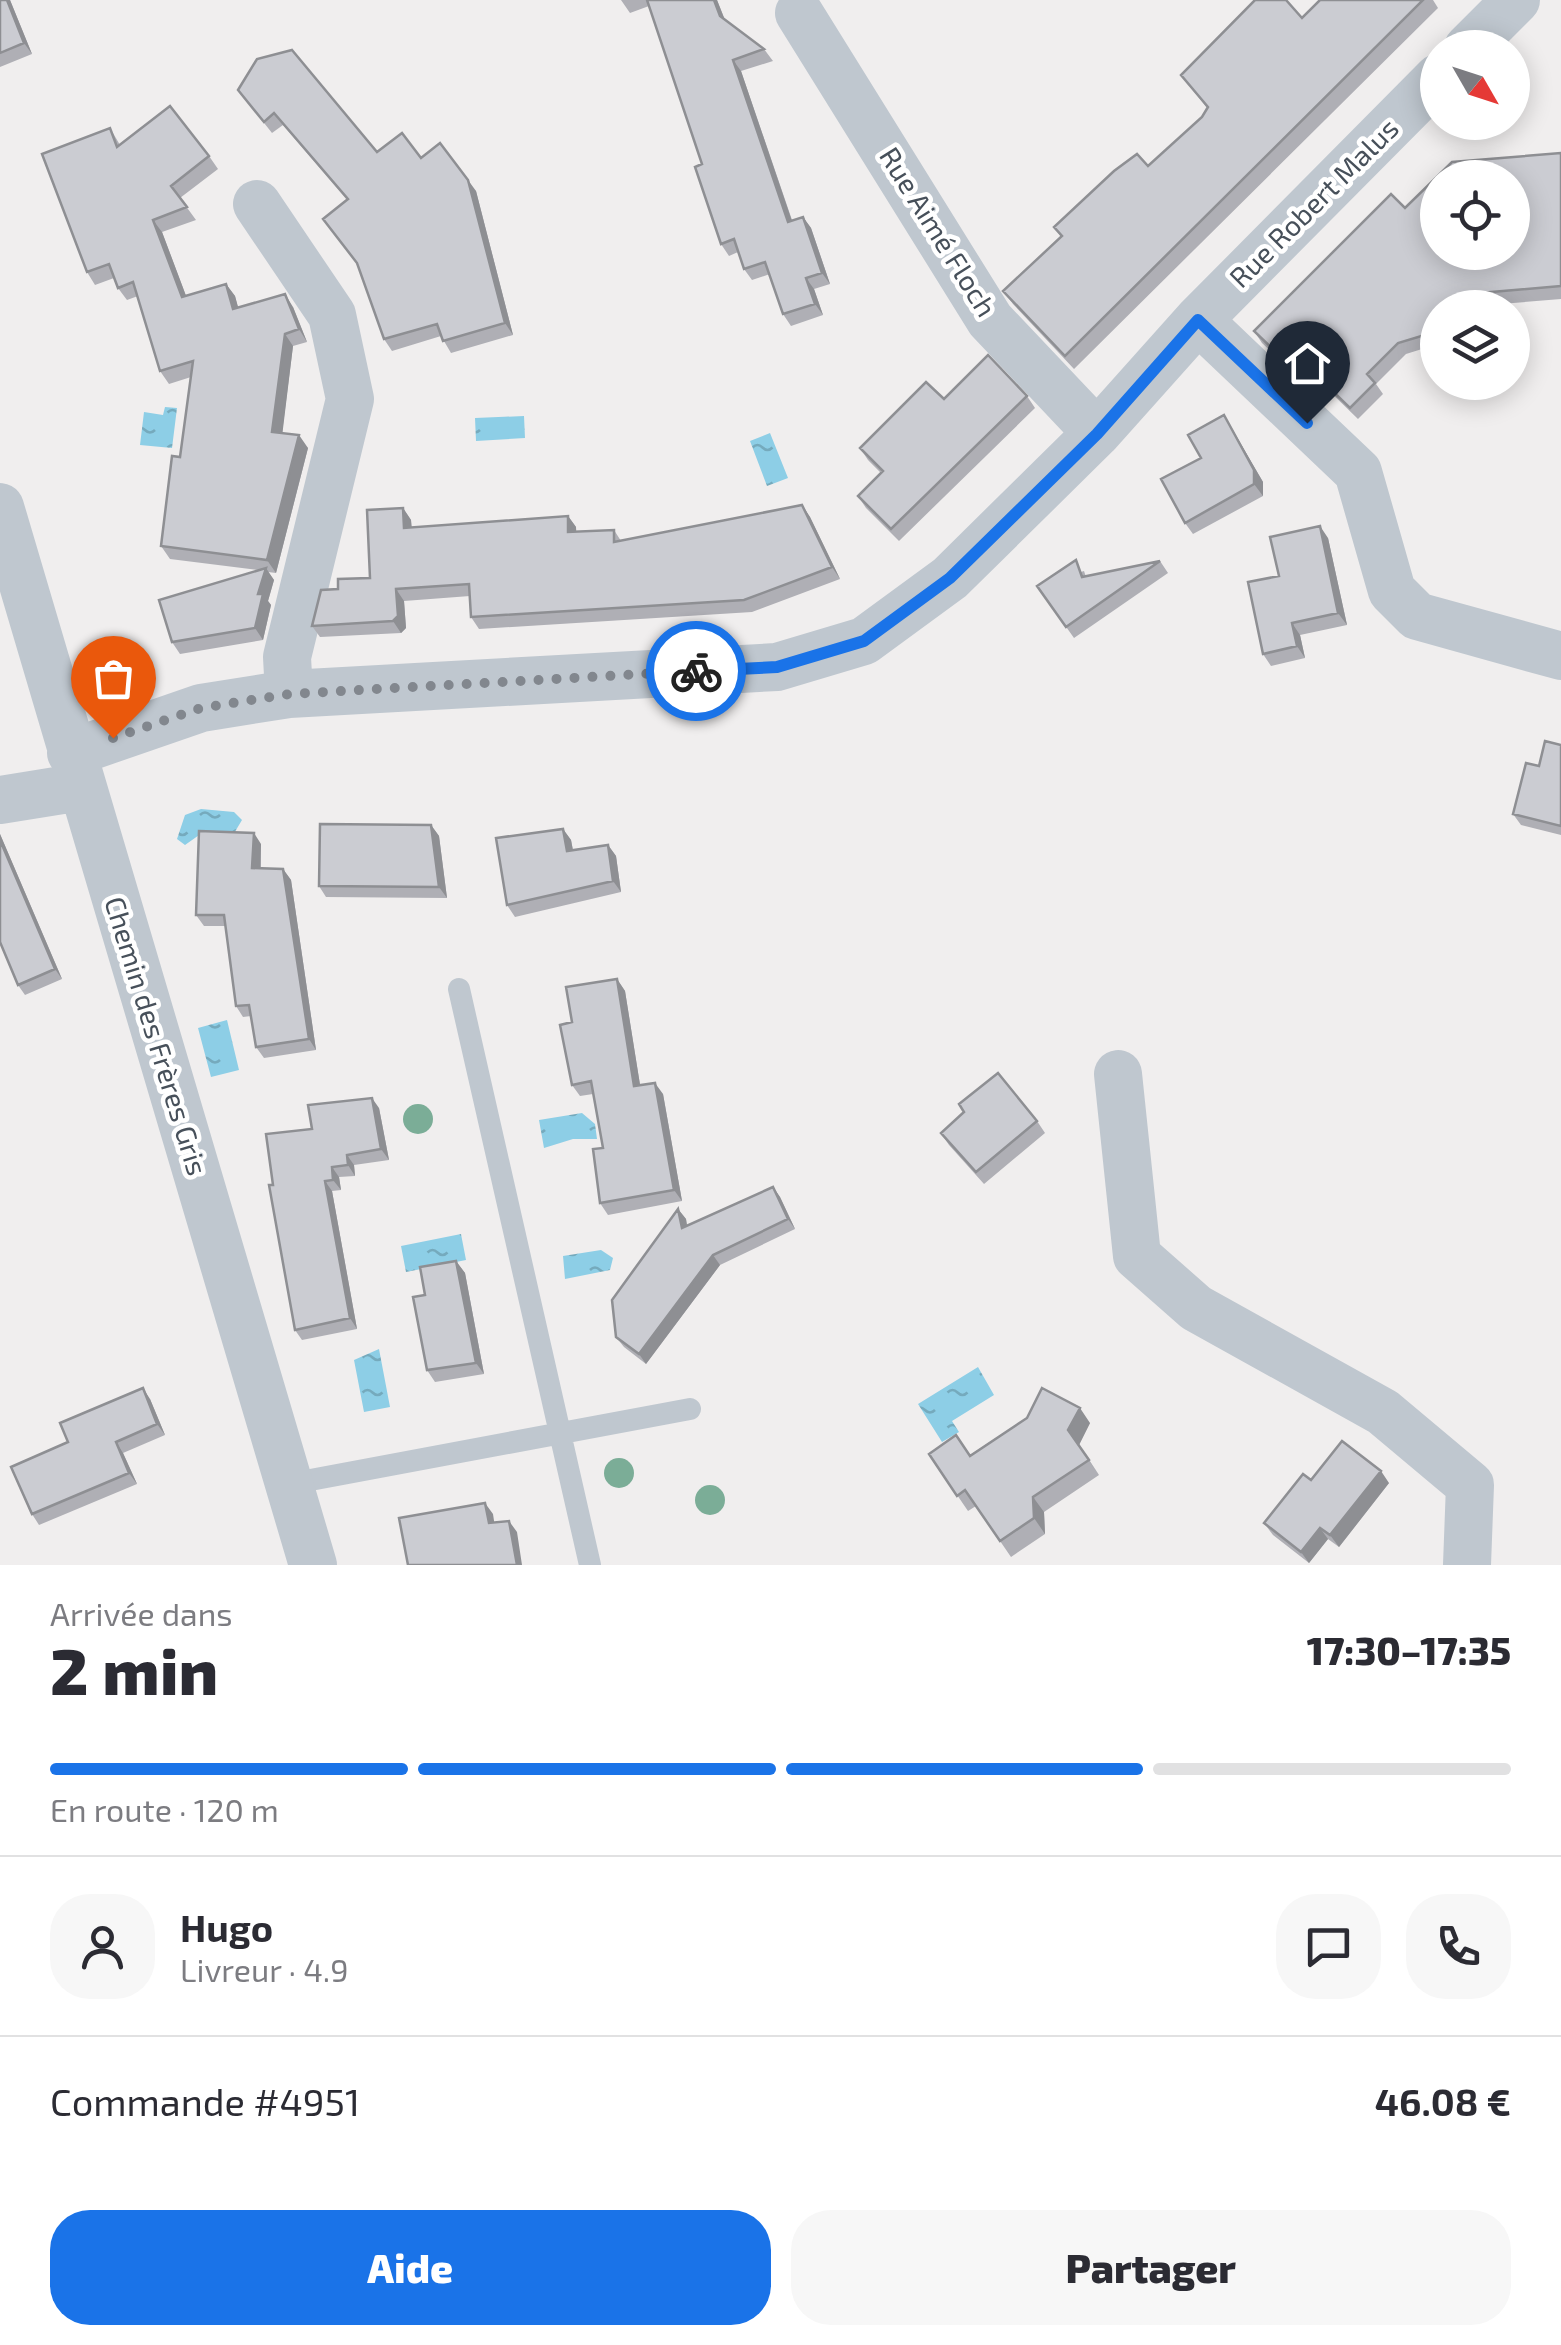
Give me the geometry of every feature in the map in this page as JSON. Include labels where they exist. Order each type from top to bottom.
[{"type":"street","points":[[1486,30],[1516,0]]},
{"type":"street","name":"Rue Aimé Floch","points":[[799,14],[990,320],[1097,434]]},
{"type":"street","name":"Rue Robert Malus","points":[[0,800],[76,770],[201,708],[290,694],[777,667],[864,641],[950,578],[1097,434],[1198,320],[1420,96]]},
{"type":"street","points":[[257,204],[332,316],[350,399],[287,656],[290,694]]},
{"type":"street","points":[[1198,320],[1358,472],[1392,591],[1418,616],[1561,656]]},
{"type":"street","name":"Chemin des Frères Gris","points":[[0,508],[313,1565]]},
{"type":"street","points":[[1118,1074],[1136,1256],[1196,1308],[1383,1412],[1470,1485],[1467,1565]]},
{"type":"lane","points":[[459,989],[590,1565]]},
{"type":"lane","points":[[289,1484],[690,1409]]},
{"type":"water","points":[[165,407],[177,408],[172,448],[140,445],[144,412],[163,415]]},
{"type":"water","points":[[524,416],[525,438],[476,441],[475,418]]},
{"type":"water","points":[[770,433],[788,478],[767,486],[750,441]]},
{"type":"water","points":[[201,809],[234,812],[242,820],[233,835],[202,833],[185,845],[177,839],[185,815]]},
{"type":"water","points":[[227,1020],[239,1070],[211,1077],[198,1028]]},
{"type":"water","points":[[582,1113],[595,1124],[597,1139],[573,1139],[544,1148],[539,1120]]},
{"type":"water","points":[[461,1234],[466,1260],[406,1272],[401,1246]]},
{"type":"water","points":[[601,1250],[613,1258],[610,1270],[565,1279],[563,1256]]},
{"type":"water","points":[[379,1349],[390,1407],[364,1412],[354,1360]]},
{"type":"water","points":[[978,1367],[994,1395],[952,1421],[959,1432],[942,1442],[918,1404]]},
{"type":"building","points":[[0,0],[7,0],[24,43],[0,53]]},
{"type":"building","points":[[647,0],[714,0],[720,16],[764,49],[733,60],[788,222],[803,217],[822,273],[806,278],[815,304],[783,314],[765,262],[744,269],[734,239],[721,244],[695,167],[702,164]]},
{"type":"building","points":[[1255,0],[1286,0],[1302,18],[1320,0],[1423,0],[1065,356],[1003,291],[1062,236],[1054,227],[1114,171],[1137,154],[1148,166],[1202,117],[1208,107],[1181,75]]},
{"type":"building","points":[[292,50],[377,152],[402,133],[421,158],[440,143],[468,180],[505,323],[443,341],[437,324],[384,339],[357,263],[323,219],[348,199],[274,113],[264,122],[238,90],[257,59]]},
{"type":"building","points":[[170,106],[209,156],[171,186],[187,207],[153,220],[182,297],[226,284],[233,309],[285,294],[299,329],[285,334],[272,432],[299,435],[267,560],[161,546],[172,456],[180,457],[193,361],[160,371],[133,282],[118,288],[109,264],[87,272],[42,154],[110,128],[117,147]]},
{"type":"building","points":[[1561,153],[1561,286],[1420,290],[1420,336],[1398,343],[1367,374],[1375,383],[1350,408],[1313,372],[1305,380],[1254,331],[1391,194],[1405,208],[1420,193],[1420,270],[1530,270],[1530,160],[1476,160]]},
{"type":"building","points":[[988,355],[1027,396],[891,529],[858,496],[883,471],[860,448],[926,382],[944,399]]},
{"type":"building","points":[[1224,415],[1254,470],[1254,484],[1185,523],[1161,479],[1201,458],[1188,435]]},
{"type":"building","points":[[802,505],[832,567],[744,600],[471,617],[469,584],[396,589],[398,616],[393,621],[312,626],[321,590],[338,589],[338,579],[370,578],[367,510],[403,508],[404,528],[568,516],[568,532],[614,530],[614,542]]},
{"type":"building","points":[[1320,526],[1338,613],[1292,623],[1297,646],[1263,654],[1248,582],[1279,576],[1270,537]]},
{"type":"building","points":[[1076,560],[1082,577],[1160,561],[1066,627],[1037,586]]},
{"type":"building","points":[[266,568],[258,594],[263,594],[255,628],[172,642],[159,600]]},
{"type":"building","points":[[1545,741],[1561,745],[1561,826],[1513,814],[1526,763],[1539,766]]},
{"type":"building","points":[[320,824],[431,825],[439,887],[319,886]]},
{"type":"building","points":[[563,829],[567,851],[608,845],[613,881],[507,905],[496,838]]},
{"type":"building","points":[[199,831],[254,833],[252,868],[283,869],[309,1039],[256,1047],[249,1005],[236,1006],[224,915],[196,915]]},
{"type":"building","points":[[0,840],[55,969],[18,985],[0,942]]},
{"type":"building","points":[[617,979],[634,1086],[655,1083],[674,1190],[600,1203],[593,1149],[603,1148],[591,1081],[572,1085],[560,1025],[572,1022],[566,987]]},
{"type":"building","points":[[998,1073],[1037,1121],[976,1172],[941,1133],[964,1112],[959,1104]]},
{"type":"building","points":[[372,1098],[381,1149],[347,1155],[348,1165],[332,1167],[333,1180],[325,1181],[350,1318],[295,1330],[269,1185],[273,1185],[266,1134],[312,1129],[308,1105]]},
{"type":"building","points":[[773,1187],[788,1219],[713,1255],[639,1354],[616,1337],[612,1300],[678,1209],[682,1228]]},
{"type":"building","points":[[456,1261],[476,1363],[427,1370],[413,1297],[425,1295],[420,1267]]},
{"type":"building","points":[[143,1388],[157,1424],[116,1442],[129,1473],[32,1514],[11,1467],[68,1442],[60,1423]]},
{"type":"building","points":[[1042,1388],[1080,1408],[1068,1430],[1089,1460],[1033,1497],[1034,1518],[1000,1541],[965,1490],[957,1496],[929,1454],[956,1435],[970,1456],[1027,1418]]},
{"type":"building","points":[[1342,1441],[1381,1471],[1330,1535],[1320,1528],[1301,1552],[1264,1523],[1303,1474],[1311,1480]]},
{"type":"building","points":[[485,1503],[489,1523],[509,1521],[517,1565],[408,1565],[399,1518]]},
{"type":"way so far","points":[[113,738],[201,708],[290,694],[696,671]]},
{"type":"route","points":[[696,671],[777,667],[864,641],[950,578],[1097,434],[1198,320],[1307,423]]}]
